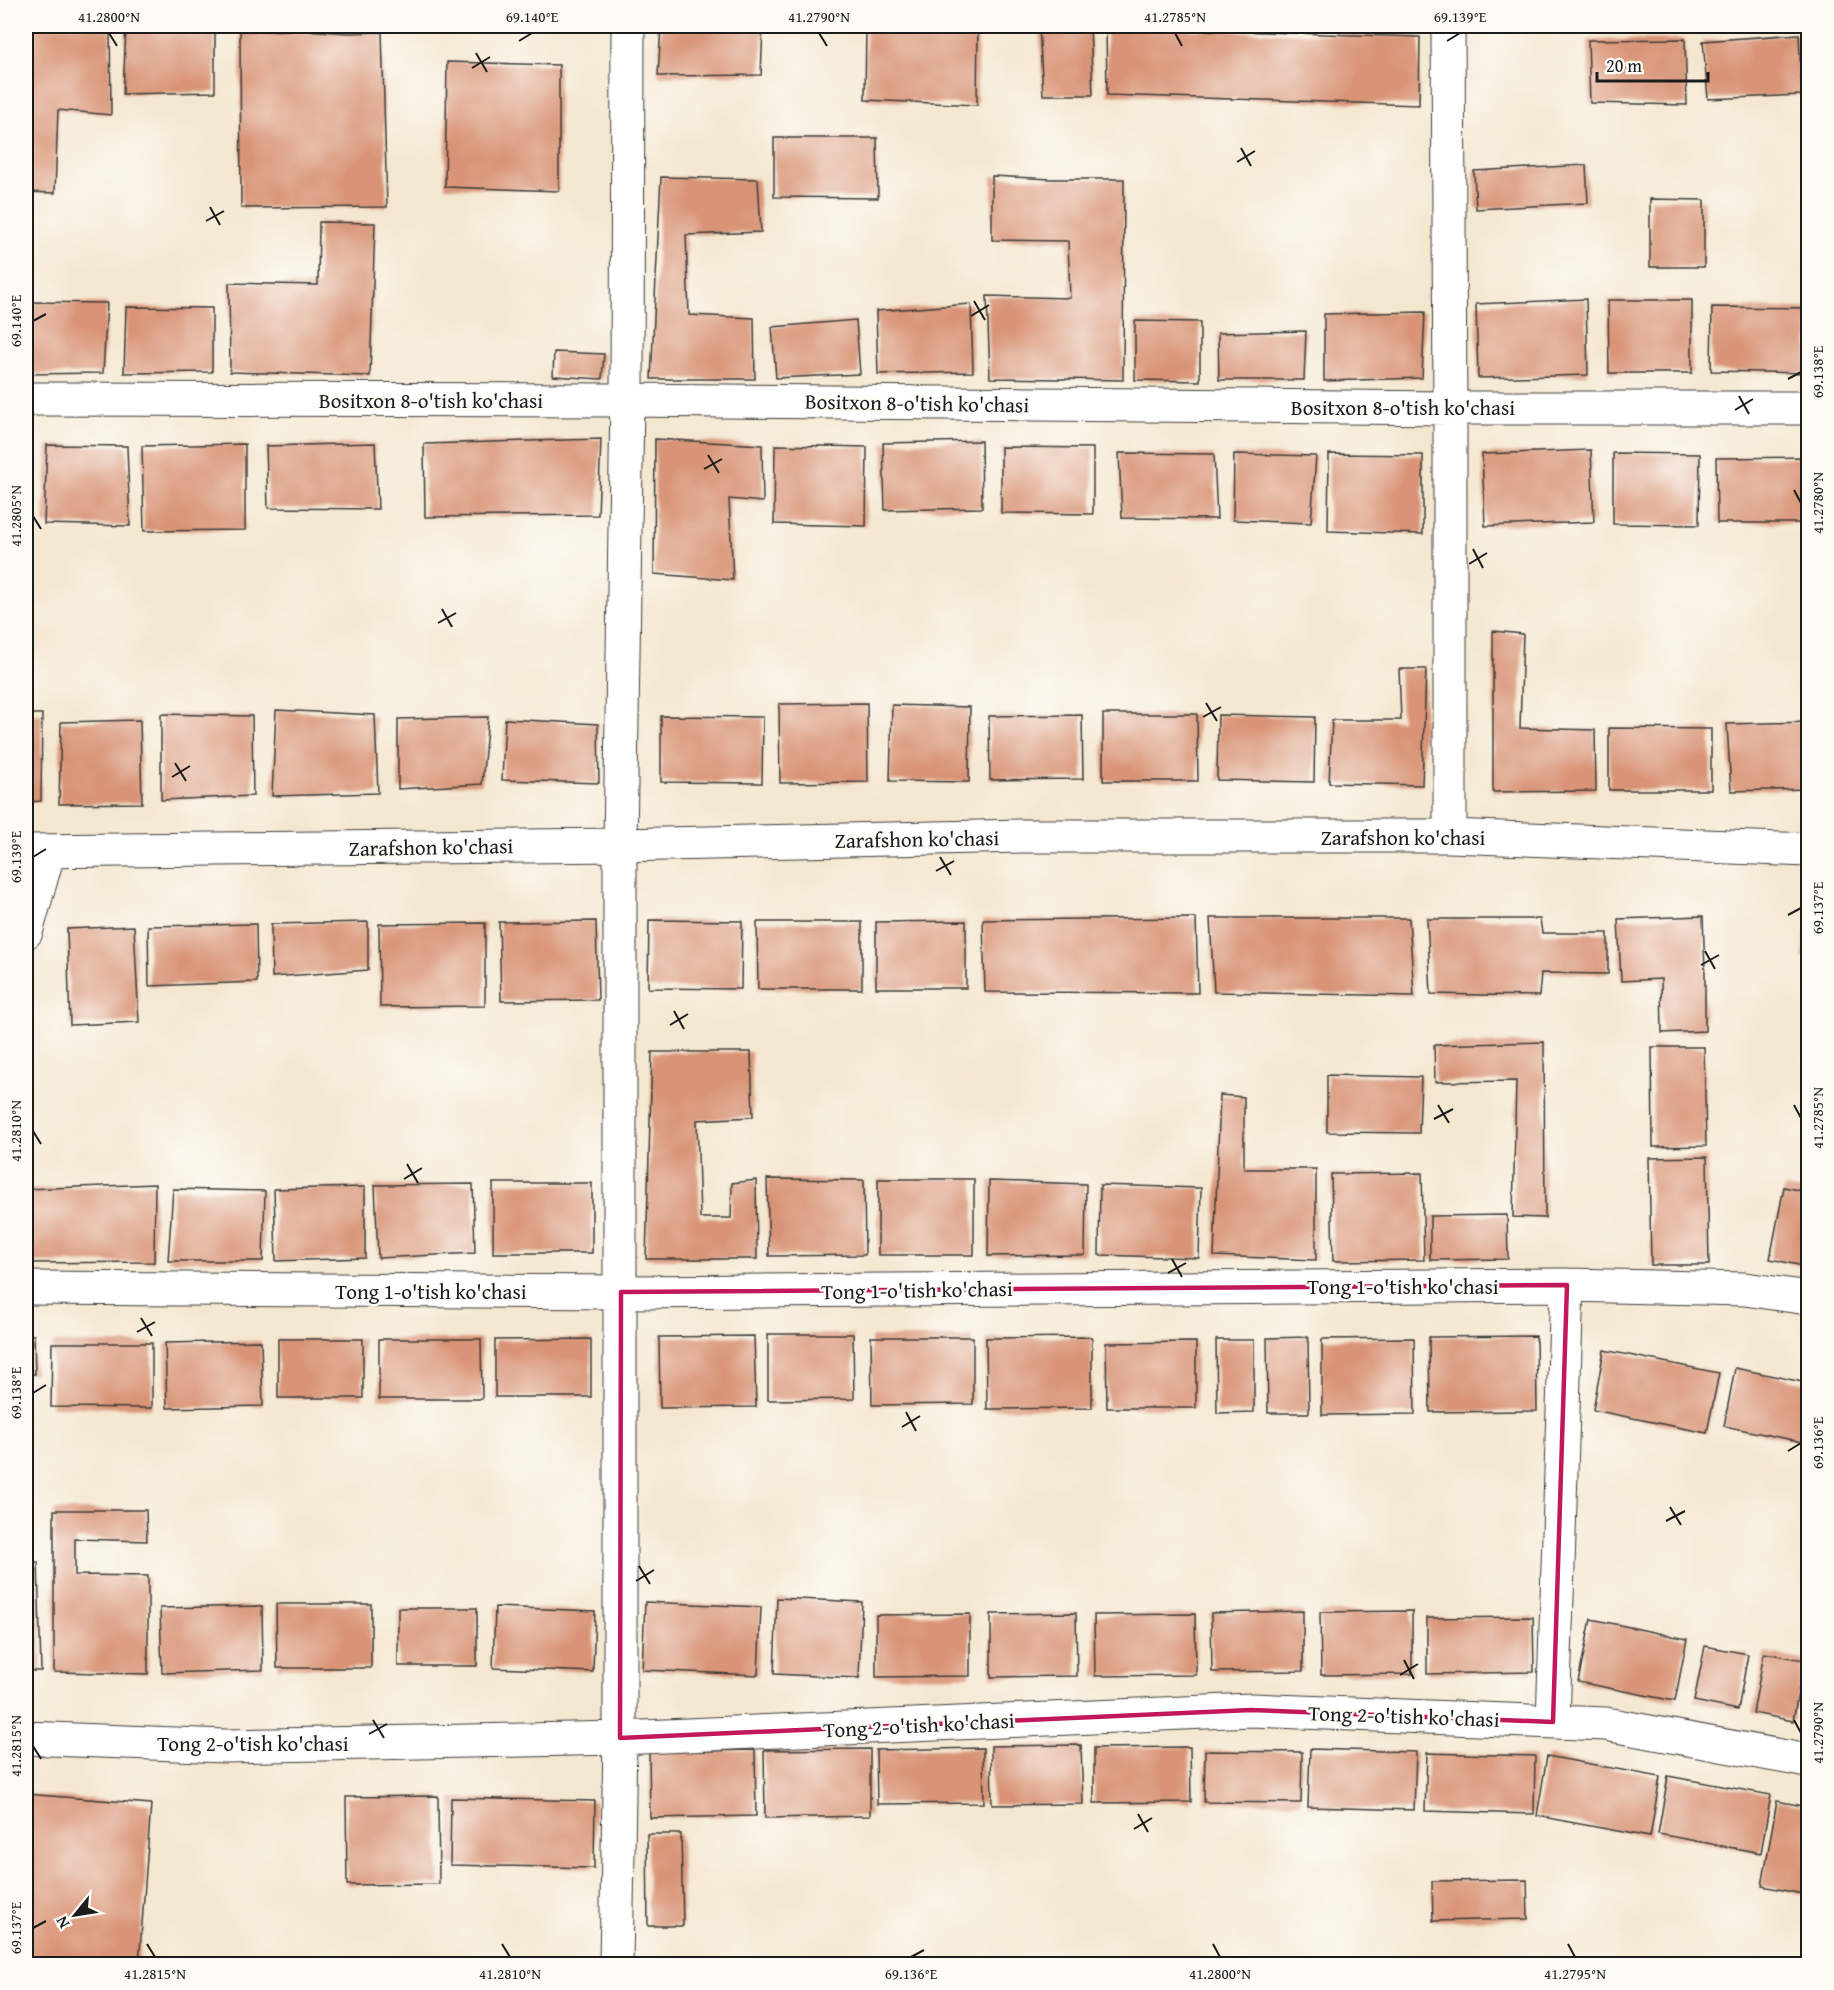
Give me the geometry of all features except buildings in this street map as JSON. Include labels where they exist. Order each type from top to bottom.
[{"type":"street","points":[[616,1965],[620,1738],[620,845],[627,400],[628,26]]},
{"type":"street","points":[[1448,26],[1450,836]]},
{"type":"street","name":"Bositxon 8-o'tish ko'chasi","points":[[26,399],[627,400],[1450,408],[1809,408]]},
{"type":"street","name":"Zarafshon ko'chasi","points":[[37,851],[620,845],[1023,836],[1450,836],[1809,850]]},
{"type":"street","points":[[26,932],[37,851]]},
{"type":"street","points":[[1553,1722],[1567,1285]]},
{"type":"street","name":"Tong 1-o'tish ko'chasi","points":[[26,1288],[621,1292],[1567,1285],[1745,1289],[1809,1298]]},
{"type":"street","name":"Tong 2-o'tish ko'chasi","points":[[26,1738],[225,1746],[620,1738],[1251,1710],[1606,1724],[1809,1761]]},
{"type":"highlighted area","points":[[1567,1285],[1553,1722],[1251,1710],[620,1738],[621,1292]]}]
